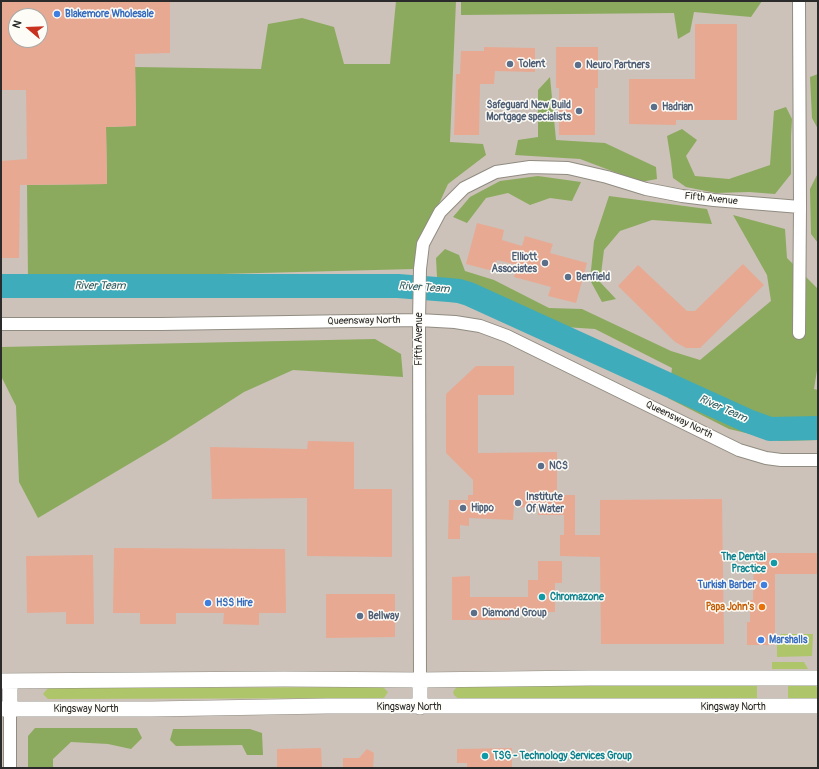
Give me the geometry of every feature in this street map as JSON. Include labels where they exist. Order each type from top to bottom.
[{"type":"street","points":[[799,1],[799,333]]},
{"type":"street","name":"Fifth Avenue","points":[[420,680],[420,269],[423,244],[440,212],[464,188],[496,172],[530,167],[568,168],[607,177],[646,189],[682,196],[800,207]]},
{"type":"street","name":"Queensway North","points":[[1,324],[161,324],[419,320],[455,322],[480,326],[506,336],[738,450],[766,458],[781,460],[818,460]]},
{"type":"street","points":[[10,768],[5,681],[818,678]]},
{"type":"street","points":[[420,680],[420,707]]},
{"type":"street","name":"Kingsway North","points":[[6,709],[152,709],[327,706],[818,706]]},
{"type":"shaded area","points":[[1,1],[818,1],[818,768],[1,768]]},
{"type":"green space","points":[[396,1],[456,1],[450,142],[483,144],[486,155],[448,184],[427,230],[414,269],[28,279],[27,185],[107,184],[106,127],[136,126],[135,67],[261,69],[268,24],[302,18],[334,27],[344,64],[390,64]]},
{"type":"green space","points":[[461,1],[762,1],[751,17],[694,12],[690,32],[678,39],[674,13],[461,15]]},
{"type":"green space","points":[[818,74],[818,129],[812,118],[810,77]]},
{"type":"green space","points":[[550,77],[556,140],[605,143],[656,167],[657,179],[641,182],[580,159],[515,155],[518,140],[538,137],[538,90]]},
{"type":"green space","points":[[786,107],[792,119],[791,174],[775,194],[749,192],[716,193],[686,187],[673,178],[667,136],[682,129],[697,140],[686,156],[695,176],[729,179],[770,165],[774,111]]},
{"type":"green space","points":[[818,173],[818,243],[811,234],[810,189]]},
{"type":"green space","points":[[538,176],[581,182],[572,201],[550,198],[530,205],[508,193],[486,198],[467,223],[453,217],[470,197],[500,181]]},
{"type":"green space","points":[[609,196],[707,209],[712,224],[652,220],[620,231],[604,250],[600,282],[616,299],[602,302],[590,280],[594,241]]},
{"type":"green space","points":[[733,215],[785,229],[787,258],[818,289],[818,364],[814,389],[818,390],[818,440],[780,441],[729,429],[668,398],[672,368],[595,329],[565,327],[437,277],[436,258],[445,249],[459,255],[465,271],[494,280],[549,308],[582,309],[671,351],[700,360],[771,301],[767,275]]},
{"type":"green space","points":[[375,339],[401,354],[403,377],[293,370],[244,392],[166,442],[38,518],[19,482],[16,406],[1,376],[1,347]]},
{"type":"green space","points":[[781,634],[813,634],[812,656],[777,657],[777,641]]},
{"type":"green space","points":[[772,662],[804,662],[808,669],[772,669]]},
{"type":"green space","points":[[459,685],[757,685],[757,698],[460,700],[454,695],[453,692]]},
{"type":"green space","points":[[788,686],[816,686],[818,689],[818,699],[788,699]]},
{"type":"green space","points":[[383,687],[388,692],[384,698],[48,699],[43,694],[48,688]]},
{"type":"green space","points":[[35,728],[137,728],[142,738],[131,749],[108,744],[71,742],[53,759],[53,768],[28,768],[28,736]]},
{"type":"green space","points":[[173,729],[250,729],[262,733],[263,755],[247,755],[242,745],[176,746],[170,740]]},
{"type":"building","points":[[1,1],[170,1],[170,53],[135,54],[136,126],[106,127],[107,184],[20,185],[19,258],[1,258],[1,161],[27,159],[26,90],[1,90]]},
{"type":"building","points":[[695,24],[737,24],[737,120],[676,120],[676,125],[629,124],[629,79],[695,79]]},
{"type":"building","points":[[484,47],[535,48],[535,72],[495,71],[494,84],[480,84],[479,135],[454,135],[456,74],[460,74],[461,51],[484,51]]},
{"type":"building","points":[[556,47],[598,47],[598,88],[595,88],[595,135],[559,135],[559,88],[556,88]]},
{"type":"building","points":[[477,223],[504,230],[502,240],[522,246],[525,236],[553,244],[550,253],[587,263],[576,303],[548,296],[551,287],[514,277],[517,265],[497,260],[493,271],[466,264]]},
{"type":"building","points":[[743,264],[764,285],[700,348],[686,348],[675,342],[618,286],[638,265],[687,311],[695,311]]},
{"type":"building","points":[[476,366],[514,366],[514,395],[478,395],[478,453],[557,452],[557,495],[575,495],[575,535],[600,535],[600,500],[722,499],[724,644],[601,644],[600,557],[560,556],[560,535],[564,535],[564,515],[538,515],[538,508],[514,507],[513,520],[469,518],[469,526],[460,525],[460,539],[448,539],[449,500],[468,500],[468,495],[473,495],[473,480],[446,453],[446,394]]},
{"type":"building","points":[[308,441],[354,442],[354,489],[392,489],[392,557],[307,556],[307,498],[212,499],[210,447],[307,449]]},
{"type":"building","points":[[114,548],[285,549],[286,613],[259,613],[259,625],[223,624],[224,613],[176,613],[176,624],[140,624],[140,613],[113,613]]},
{"type":"building","points":[[754,553],[818,553],[818,574],[775,574],[775,645],[747,645],[747,622],[750,622],[750,600],[753,600]]},
{"type":"building","points":[[93,555],[94,624],[66,624],[66,612],[27,613],[26,556]]},
{"type":"building","points":[[538,561],[562,561],[562,583],[555,583],[555,612],[510,613],[510,620],[452,620],[452,577],[470,576],[470,597],[528,597],[528,580],[538,580]]},
{"type":"building","name":"Bellway","points":[[326,594],[395,594],[395,637],[326,638]]},
{"type":"building","points":[[321,748],[322,768],[277,768],[277,749]]},
{"type":"building","name":"TSG - Technology Services Group","points":[[512,748],[512,768],[467,768],[467,763],[457,763],[457,749]]},
{"type":"building","points":[[367,749],[374,753],[373,768],[343,768],[343,758],[359,758]]},
{"type":"waterway","name":"River Team","points":[[1,286],[398,286],[459,291],[469,294],[748,421],[770,429],[818,428]]},
{"type":"place","name":"Blakemore Wholesale","points":[[57,14]]},
{"type":"place","name":"Tolent","points":[[510,64]]},
{"type":"place","name":"Neuro Partners","points":[[578,65]]},
{"type":"place","name":"Hadrian","points":[[654,107]]},
{"type":"place","name":"Safeguard New Build Mortgage specialists","points":[[579,111]]},
{"type":"place","name":"Elliott Associates","points":[[545,263]]},
{"type":"place","name":"Benfield","points":[[568,277]]},
{"type":"place","name":"NCS","points":[[541,466]]},
{"type":"place","name":"Institute Of Water","points":[[518,503]]},
{"type":"place","name":"Hippo","points":[[463,508]]},
{"type":"place","name":"The Dental Practice","points":[[774,563]]},
{"type":"place","name":"Turkish Barber","points":[[764,585]]},
{"type":"place","name":"Chromazone","points":[[542,597]]},
{"type":"place","name":"HSS Hire","points":[[208,603]]},
{"type":"place","name":"Papa John's","points":[[762,607]]},
{"type":"place","name":"Diamond Group","points":[[474,613]]},
{"type":"place","name":"Bellway","points":[[360,616]]},
{"type":"place","name":"Marshalls","points":[[761,640]]},
{"type":"place","name":"TSG - Technology Services Group","points":[[485,756]]}]
